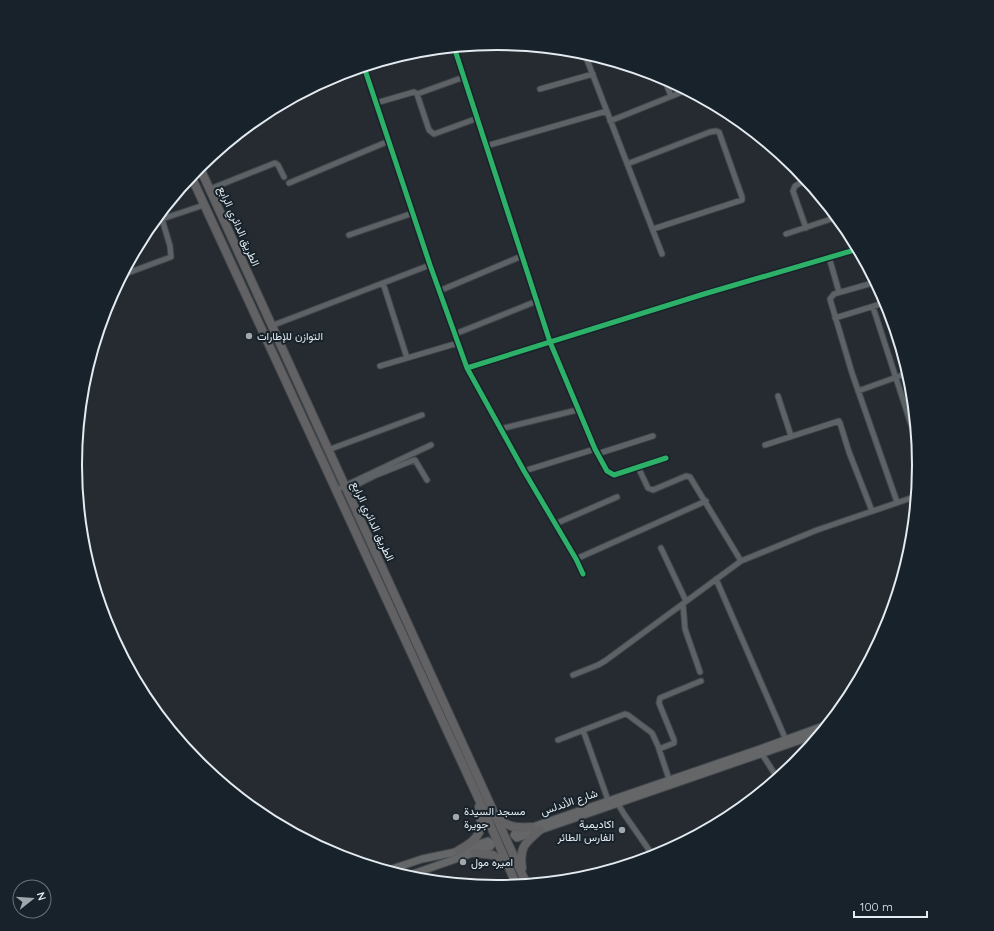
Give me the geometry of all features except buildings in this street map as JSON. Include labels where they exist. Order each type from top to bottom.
[{"type":"main road","name":"الطريق الدائري الرابع","points":[[202,173],[525,880]]},
{"type":"main road","name":"الطريق الدائري الرابع","points":[[194,182],[476,793],[515,880]]},
{"type":"main road","points":[[275,358],[281,360],[285,355]]},
{"type":"main road","name":"شارع الأندلس","points":[[810,737],[762,754],[655,787],[608,800],[515,833],[515,838],[618,804],[655,787],[669,779],[819,728]]},
{"type":"main road","points":[[459,850],[474,841],[480,831],[481,820],[476,793]]},
{"type":"main road","points":[[493,812],[508,826],[517,828],[531,827]]},
{"type":"main road","points":[[525,880],[521,855],[522,849],[526,843],[540,830]]},
{"type":"main road","points":[[394,868],[488,841],[492,844],[490,847],[475,853],[416,873]]},
{"type":"main road","points":[[475,853],[493,854],[508,865]]},
{"type":"street","points":[[456,53],[550,342],[577,410],[596,452],[607,471],[614,475],[666,458]]},
{"type":"street","points":[[587,60],[662,254]]},
{"type":"street","points":[[365,71],[414,213],[430,265],[467,368],[500,429],[576,559],[583,574]]},
{"type":"street","points":[[540,89],[593,74]]},
{"type":"street","points":[[376,103],[412,92],[417,94],[464,78]]},
{"type":"street","points":[[668,87],[671,96]]},
{"type":"street","points":[[610,121],[680,93]]},
{"type":"street","points":[[417,94],[429,130],[432,133],[438,133],[478,118]]},
{"type":"street","points":[[486,146],[607,111]]},
{"type":"street","points":[[627,164],[710,132],[719,132],[742,200],[653,229]]},
{"type":"street","points":[[289,183],[389,141]]},
{"type":"street","points":[[210,189],[275,163],[278,165],[284,178]]},
{"type":"street","points":[[801,183],[795,186],[793,191],[806,228]]},
{"type":"street","points":[[163,219],[204,205]]},
{"type":"street","points":[[349,235],[414,213]]},
{"type":"street","points":[[129,272],[171,257],[170,246],[162,220]]},
{"type":"street","points":[[786,234],[832,220]]},
{"type":"street","points":[[467,368],[704,294],[852,251]]},
{"type":"street","points":[[439,291],[522,256]]},
{"type":"street","points":[[829,257],[839,292]]},
{"type":"street","points":[[271,326],[430,265]]},
{"type":"street","points":[[383,283],[407,358]]},
{"type":"street","points":[[871,283],[839,292],[832,295],[830,299],[858,391],[897,502]]},
{"type":"street","points":[[455,334],[537,301]]},
{"type":"street","points":[[835,318],[880,304]]},
{"type":"street","points":[[873,306],[910,422]]},
{"type":"street","points":[[380,366],[458,343]]},
{"type":"street","points":[[858,391],[903,375]]},
{"type":"street","points":[[778,396],[791,436]]},
{"type":"street","points":[[500,429],[577,410]]},
{"type":"street","points":[[328,450],[422,415]]},
{"type":"street","points":[[765,445],[837,421],[840,423],[849,452],[872,511]]},
{"type":"street","points":[[524,471],[653,436]]},
{"type":"street","points":[[345,488],[378,470],[431,445]]},
{"type":"street","points":[[336,490],[345,488],[414,460],[427,480]]},
{"type":"street","points":[[638,468],[648,488],[653,490],[686,476],[690,477],[706,501],[741,561]]},
{"type":"street","points":[[555,524],[617,497]]},
{"type":"street","points":[[573,675],[605,661],[741,561],[817,530],[912,497]]},
{"type":"street","points":[[576,559],[706,501]]},
{"type":"street","points":[[661,548],[685,603],[685,629],[700,672]]},
{"type":"street","points":[[716,579],[786,740]]},
{"type":"street","points":[[659,749],[674,743],[659,703],[660,698],[702,681]]},
{"type":"street","points":[[558,740],[625,714],[628,715],[652,733],[669,779]]},
{"type":"street","points":[[583,730],[608,800]]},
{"type":"street","points":[[762,754],[775,774]]},
{"type":"street","points":[[618,804],[650,851]]},
{"type":"cycle path","points":[[456,53],[550,342],[595,449],[607,471],[614,475],[666,458]]},
{"type":"cycle path","points":[[365,71],[430,265],[467,368],[524,471],[576,559],[583,574]]},
{"type":"cycle path","points":[[467,368],[704,294],[852,251]]},
{"type":"place","name":"التوازن للإطارات","points":[[249,336]]},
{"type":"place","name":"مسجد السيدة جويرة","points":[[456,817]]},
{"type":"place","name":"اكاديمية الفارس الطائر","points":[[622,830]]},
{"type":"place","name":"اميره مول","points":[[463,862]]}]
